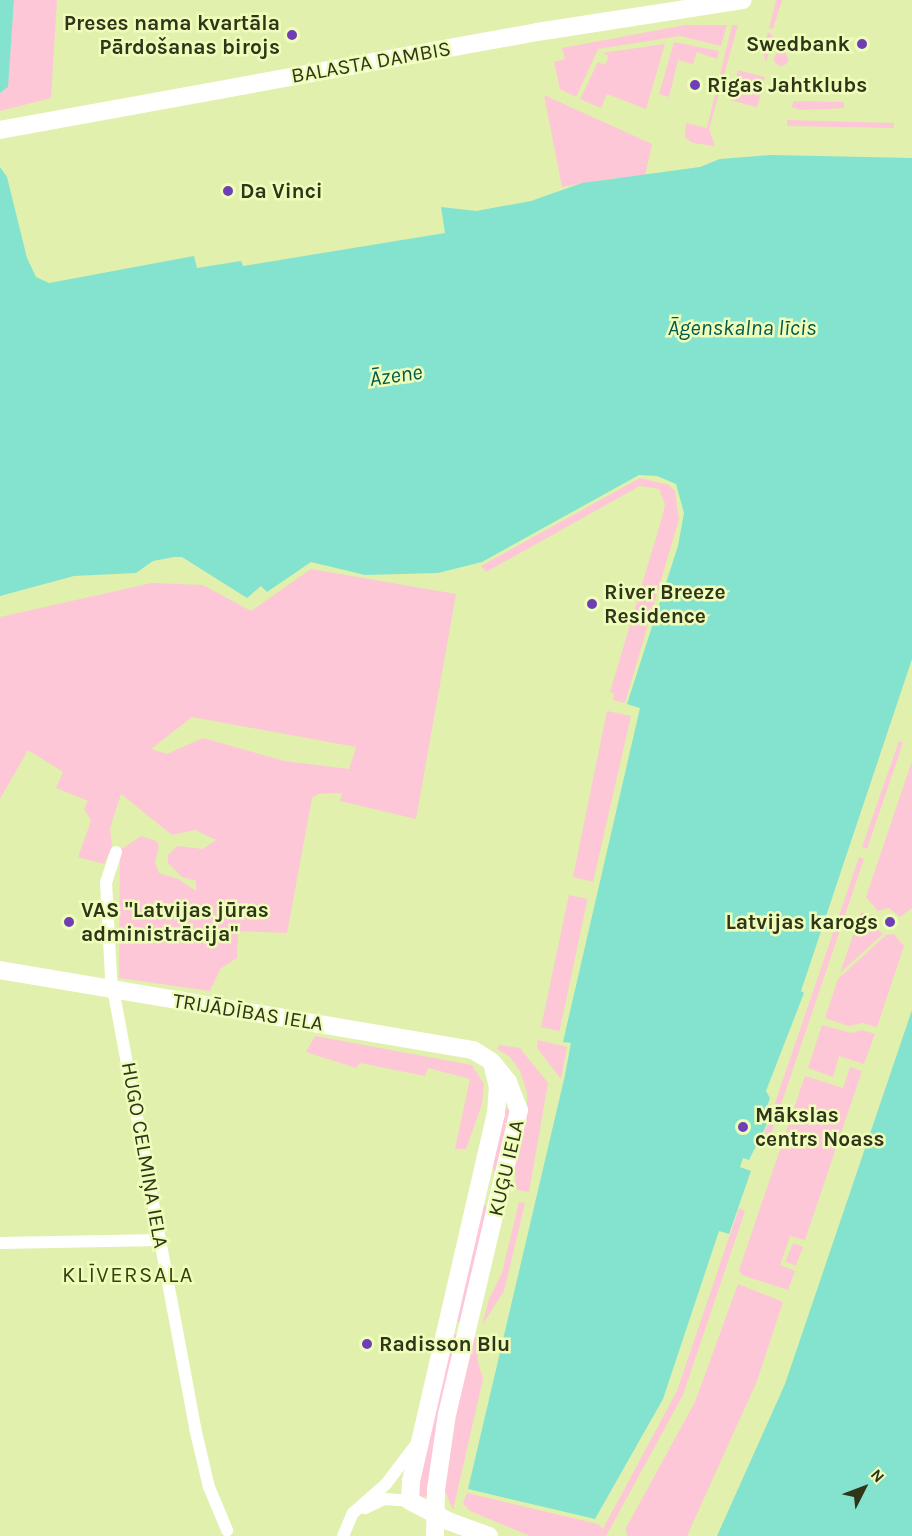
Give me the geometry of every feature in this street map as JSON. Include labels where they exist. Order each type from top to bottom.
[{"type":"main road","name":"BALASTA DAMBIS","points":[[0,130],[537,32],[743,0]]},
{"type":"main road","name":"TRIJĀDĪBAS IELA","points":[[0,970],[473,1050],[492,1062]]},
{"type":"main road","name":"KUĢU IELA","points":[[410,1501],[420,1437],[496,1114],[498,1087],[492,1062]]},
{"type":"main road","name":"KUĢU IELA","points":[[435,1536],[435,1515],[447,1414],[519,1110],[508,1082],[492,1062]]},
{"type":"main road","points":[[475,1198],[486,1186],[493,1188],[497,1204]]},
{"type":"main road","points":[[410,1501],[435,1515],[489,1536]]},
{"type":"street","name":"HUGO CELMIŅA IELA","points":[[116,852],[106,882],[114,990],[195,1428],[208,1487],[227,1530]]},
{"type":"street","points":[[0,1243],[161,1240]]},
{"type":"street","name":"KUĢU IELA","points":[[343,1536],[353,1513],[407,1461],[420,1437]]},
{"type":"street","points":[[353,1513],[384,1499],[410,1501]]},
{"type":"shaded area","points":[[14,0],[57,0],[51,98],[0,111],[0,93],[7,88]]},
{"type":"shaded area","points":[[776,0],[782,0],[773,29],[769,28]]},
{"type":"shaded area","points":[[685,25],[727,25],[721,46],[680,36],[598,49],[576,97],[560,89],[554,62],[565,59],[562,48]]},
{"type":"shaded area","points":[[732,25],[738,25],[709,129],[715,146],[693,143],[685,138],[686,123],[707,128]]},
{"type":"shaded area","points":[[768,32],[773,36],[766,62],[763,53]]},
{"type":"shaded area","points":[[674,42],[719,51],[717,59],[697,52],[693,64],[678,60],[669,97],[659,94]]},
{"type":"shaded area","points":[[665,44],[646,109],[607,94],[601,108],[580,99],[598,62],[605,65],[609,56],[602,53]]},
{"type":"shaded area","points":[[781,52],[786,54],[788,59],[786,64],[781,66],[776,64],[774,59],[776,54]]},
{"type":"shaded area","points":[[738,70],[765,77],[757,107],[730,100]]},
{"type":"shaded area","points":[[544,95],[652,144],[645,176],[700,167],[720,159],[714,181],[615,178],[562,187]]},
{"type":"shaded area","points":[[794,101],[844,102],[844,108],[801,110],[791,107]]},
{"type":"shaded area","points":[[787,120],[894,123],[894,128],[787,126]]},
{"type":"shaded area","points":[[640,478],[669,485],[675,491],[679,519],[625,703],[613,700],[614,693],[610,692],[663,514],[665,504],[659,489],[640,486],[486,572],[481,566]]},
{"type":"shaded area","points":[[311,569],[456,594],[416,819],[340,801],[342,793],[318,794],[312,798],[287,933],[238,931],[237,958],[221,968],[210,991],[119,978],[120,850],[141,836],[156,841],[159,846],[155,862],[159,873],[178,879],[196,891],[196,881],[182,877],[168,863],[168,855],[177,846],[203,849],[216,840],[195,830],[172,835],[121,794],[110,828],[112,847],[104,864],[78,857],[91,821],[84,809],[88,801],[56,788],[63,772],[28,750],[0,799],[0,617],[152,583],[203,585],[251,611]],"holes":[[[192,717],[356,747],[349,769],[284,761],[203,738],[167,754],[151,749]]]},
{"type":"shaded area","points":[[607,711],[631,716],[593,882],[573,877]]},
{"type":"shaded area","points":[[899,741],[903,743],[867,849],[862,847]]},
{"type":"shaded area","points":[[912,761],[912,908],[900,917],[889,908],[878,911],[866,897]]},
{"type":"shaded area","points":[[859,857],[864,859],[767,1146],[761,1144]]},
{"type":"shaded area","points":[[569,895],[588,899],[560,1031],[541,1027]]},
{"type":"shaded area","points":[[861,912],[874,916],[875,927],[883,934],[840,973]]},
{"type":"shaded area","points":[[894,934],[904,946],[877,1027],[862,1023],[849,1026],[825,1018],[838,979],[886,935]]},
{"type":"shaded area","points":[[822,1025],[851,1033],[862,1030],[875,1034],[864,1064],[839,1056],[833,1077],[808,1068]]},
{"type":"shaded area","points":[[315,1036],[472,1065],[484,1084],[482,1104],[466,1149],[455,1149],[470,1079],[428,1068],[425,1076],[360,1063],[356,1068],[306,1052]]},
{"type":"shaded area","points":[[538,1040],[567,1047],[561,1079],[537,1048]]},
{"type":"shaded area","points":[[499,1045],[520,1048],[548,1083],[529,1192],[517,1190],[514,1167],[527,1108],[527,1092],[520,1071],[510,1057],[497,1049]]},
{"type":"shaded area","points":[[850,1067],[862,1071],[805,1240],[790,1236],[780,1265],[795,1271],[788,1290],[742,1275],[739,1270],[805,1076],[843,1088]]},
{"type":"shaded area","points":[[505,1108],[510,1110],[495,1173],[491,1163]]},
{"type":"shaded area","points":[[519,1202],[525,1203],[504,1291],[482,1325],[489,1299],[502,1273]]},
{"type":"shaded area","points":[[484,1204],[487,1208],[460,1322],[454,1321]]},
{"type":"shaded area","points":[[739,1208],[745,1211],[683,1395],[606,1536],[530,1536],[470,1511],[463,1503],[467,1493],[598,1524],[603,1529],[677,1391]]},
{"type":"shaded area","points":[[793,1243],[803,1247],[796,1266],[786,1262]]},
{"type":"shaded area","points":[[738,1284],[783,1302],[757,1381],[687,1536],[627,1536],[626,1528],[695,1402]]},
{"type":"shaded area","points":[[451,1333],[457,1335],[439,1414],[428,1495],[422,1498],[416,1491]]},
{"type":"shaded area","points":[[472,1336],[481,1339],[477,1358],[483,1379],[453,1510],[445,1491],[452,1433]]},
{"type":"water","points":[[0,0],[14,0],[8,87],[0,93]]},
{"type":"water","name":"Āgenskalna līcis","points":[[771,155],[912,158],[912,659],[801,991],[804,993],[766,1091],[770,1098],[765,1112],[769,1113],[767,1124],[749,1160],[743,1158],[740,1167],[751,1171],[729,1234],[719,1231],[663,1399],[595,1519],[468,1489],[565,1075],[571,1043],[563,1042],[640,708],[627,704],[678,546],[684,513],[676,484],[657,476],[639,475],[482,562],[438,573],[365,575],[311,562],[267,592],[261,586],[247,598],[182,557],[174,557],[153,561],[136,573],[74,576],[0,596],[0,167],[7,177],[27,258],[36,277],[49,283],[194,256],[197,268],[241,261],[243,266],[445,233],[441,207],[476,211],[531,201],[582,183],[700,167],[720,159]]},
{"type":"water","points":[[912,1010],[912,1536],[717,1536],[785,1384]]},
{"type":"place","name":"Preses nama kvartāla Pārdošanas birojs","points":[[292,35]]},
{"type":"place","name":"Swedbank","points":[[862,44]]},
{"type":"place","name":"Rīgas Jahtklubs","points":[[695,85]]},
{"type":"place","name":"Da Vinci","points":[[228,191]]},
{"type":"place","name":"River Breeze Residence","points":[[592,604]]},
{"type":"place","name":"VAS \"Latvijas jūras administrācija\"","points":[[69,922]]},
{"type":"place","name":"Latvijas karogs","points":[[890,922]]},
{"type":"place","name":"Mākslas centrs Noass","points":[[743,1127]]},
{"type":"place","name":"Radisson Blu","points":[[367,1344]]},
{"type":"district","name":"KLĪVERSALA","points":[[128,1276]]},
{"type":"water label","name":"Āzene","points":[[396,376]]}]
